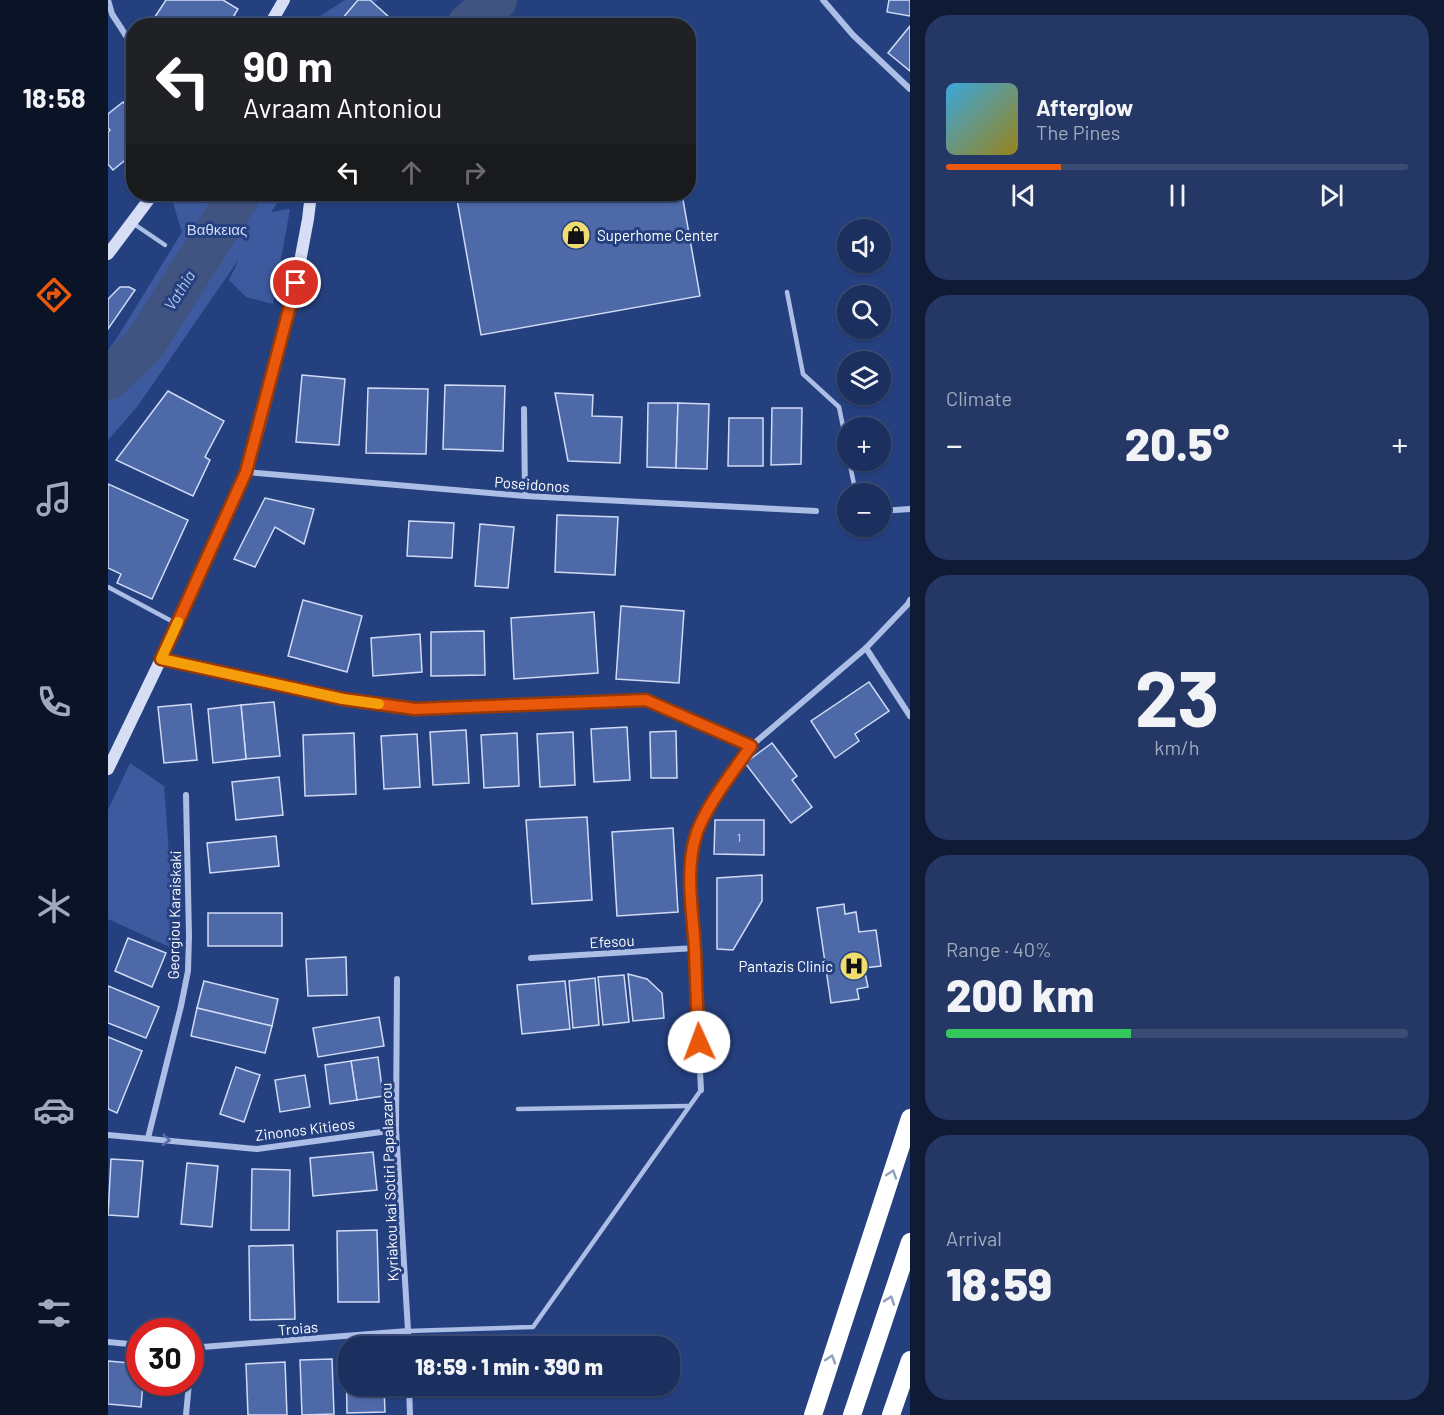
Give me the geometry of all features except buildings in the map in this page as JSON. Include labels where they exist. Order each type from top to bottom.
[{"type":"highway","points":[[813,1415],[910,1118]]},
{"type":"highway","points":[[852,1415],[910,1242]]},
{"type":"highway","points":[[891,1415],[910,1360]]},
{"type":"street","points":[[108,0],[112,14],[126,36]]},
{"type":"street","points":[[274,18],[284,0]]},
{"type":"street","points":[[823,0],[853,35],[910,89]]},
{"type":"street","points":[[108,254],[148,201]]},
{"type":"street","points":[[108,769],[246,472],[296,283],[311,201]]},
{"type":"street","points":[[524,409],[525,496]]},
{"type":"street","name":"Poseidonos","points":[[246,472],[525,496],[816,511]]},
{"type":"street","points":[[891,510],[910,509]]},
{"type":"street","points":[[700,1090],[690,876],[692,853],[706,812],[751,746],[866,648],[910,600]]},
{"type":"street","points":[[866,648],[910,716]]},
{"type":"street","points":[[161,659],[343,699],[415,709],[646,700],[751,746]]},
{"type":"street","name":"Georgiou Karaiskaki","points":[[148,1138],[188,971],[186,795]]},
{"type":"street","name":"Efesou","points":[[531,958],[695,948]]},
{"type":"street","name":"Kyriakou kai Sotiri Papalazarou","points":[[398,980],[396,1130],[408,1336]]},
{"type":"street","name":"Zinonos Kitieos","points":[[108,1135],[257,1149],[396,1130]]},
{"type":"street","name":"Troias","points":[[204,1347],[408,1330]]},
{"type":"street","points":[[108,1342],[126,1344]]},
{"type":"street","points":[[186,1415],[188,1396]]},
{"type":"street","points":[[409,1396],[410,1415]]},
{"type":"lane","points":[[131,223],[165,245]]},
{"type":"lane","points":[[787,292],[803,374],[839,407],[841,417]]},
{"type":"lane","points":[[108,587],[177,624]]},
{"type":"lane","points":[[408,1330],[533,1327],[700,1090]]},
{"type":"lane","points":[[518,1109],[688,1107]]},
{"type":"green space","points":[[345,0],[378,0],[352,18],[317,18]]},
{"type":"green space","name":"Βαθκειας","points":[[172,201],[278,201],[271,212],[290,209],[273,304],[246,297],[229,280],[239,259],[137,407],[108,440],[108,350],[182,232]]},
{"type":"green space","points":[[130,763],[164,786],[176,950],[108,919],[108,810]]},
{"type":"waterway","name":"Vathia","points":[[476,18],[496,0]]},
{"type":"waterway","name":"Vathia","points":[[108,379],[144,345],[236,201]]},
{"type":"slow traffic","points":[[178,622],[161,659],[343,699],[379,704]]},
{"type":"place","name":"Superhome Center","points":[[576,235]]},
{"type":"place","name":"Pantazis Clinic","points":[[854,966]]},
{"type":"route","points":[[296,283],[246,472],[161,659],[343,699],[415,709],[646,700],[751,746],[706,812],[692,853],[691,913],[695,948],[699,1042]]}]
